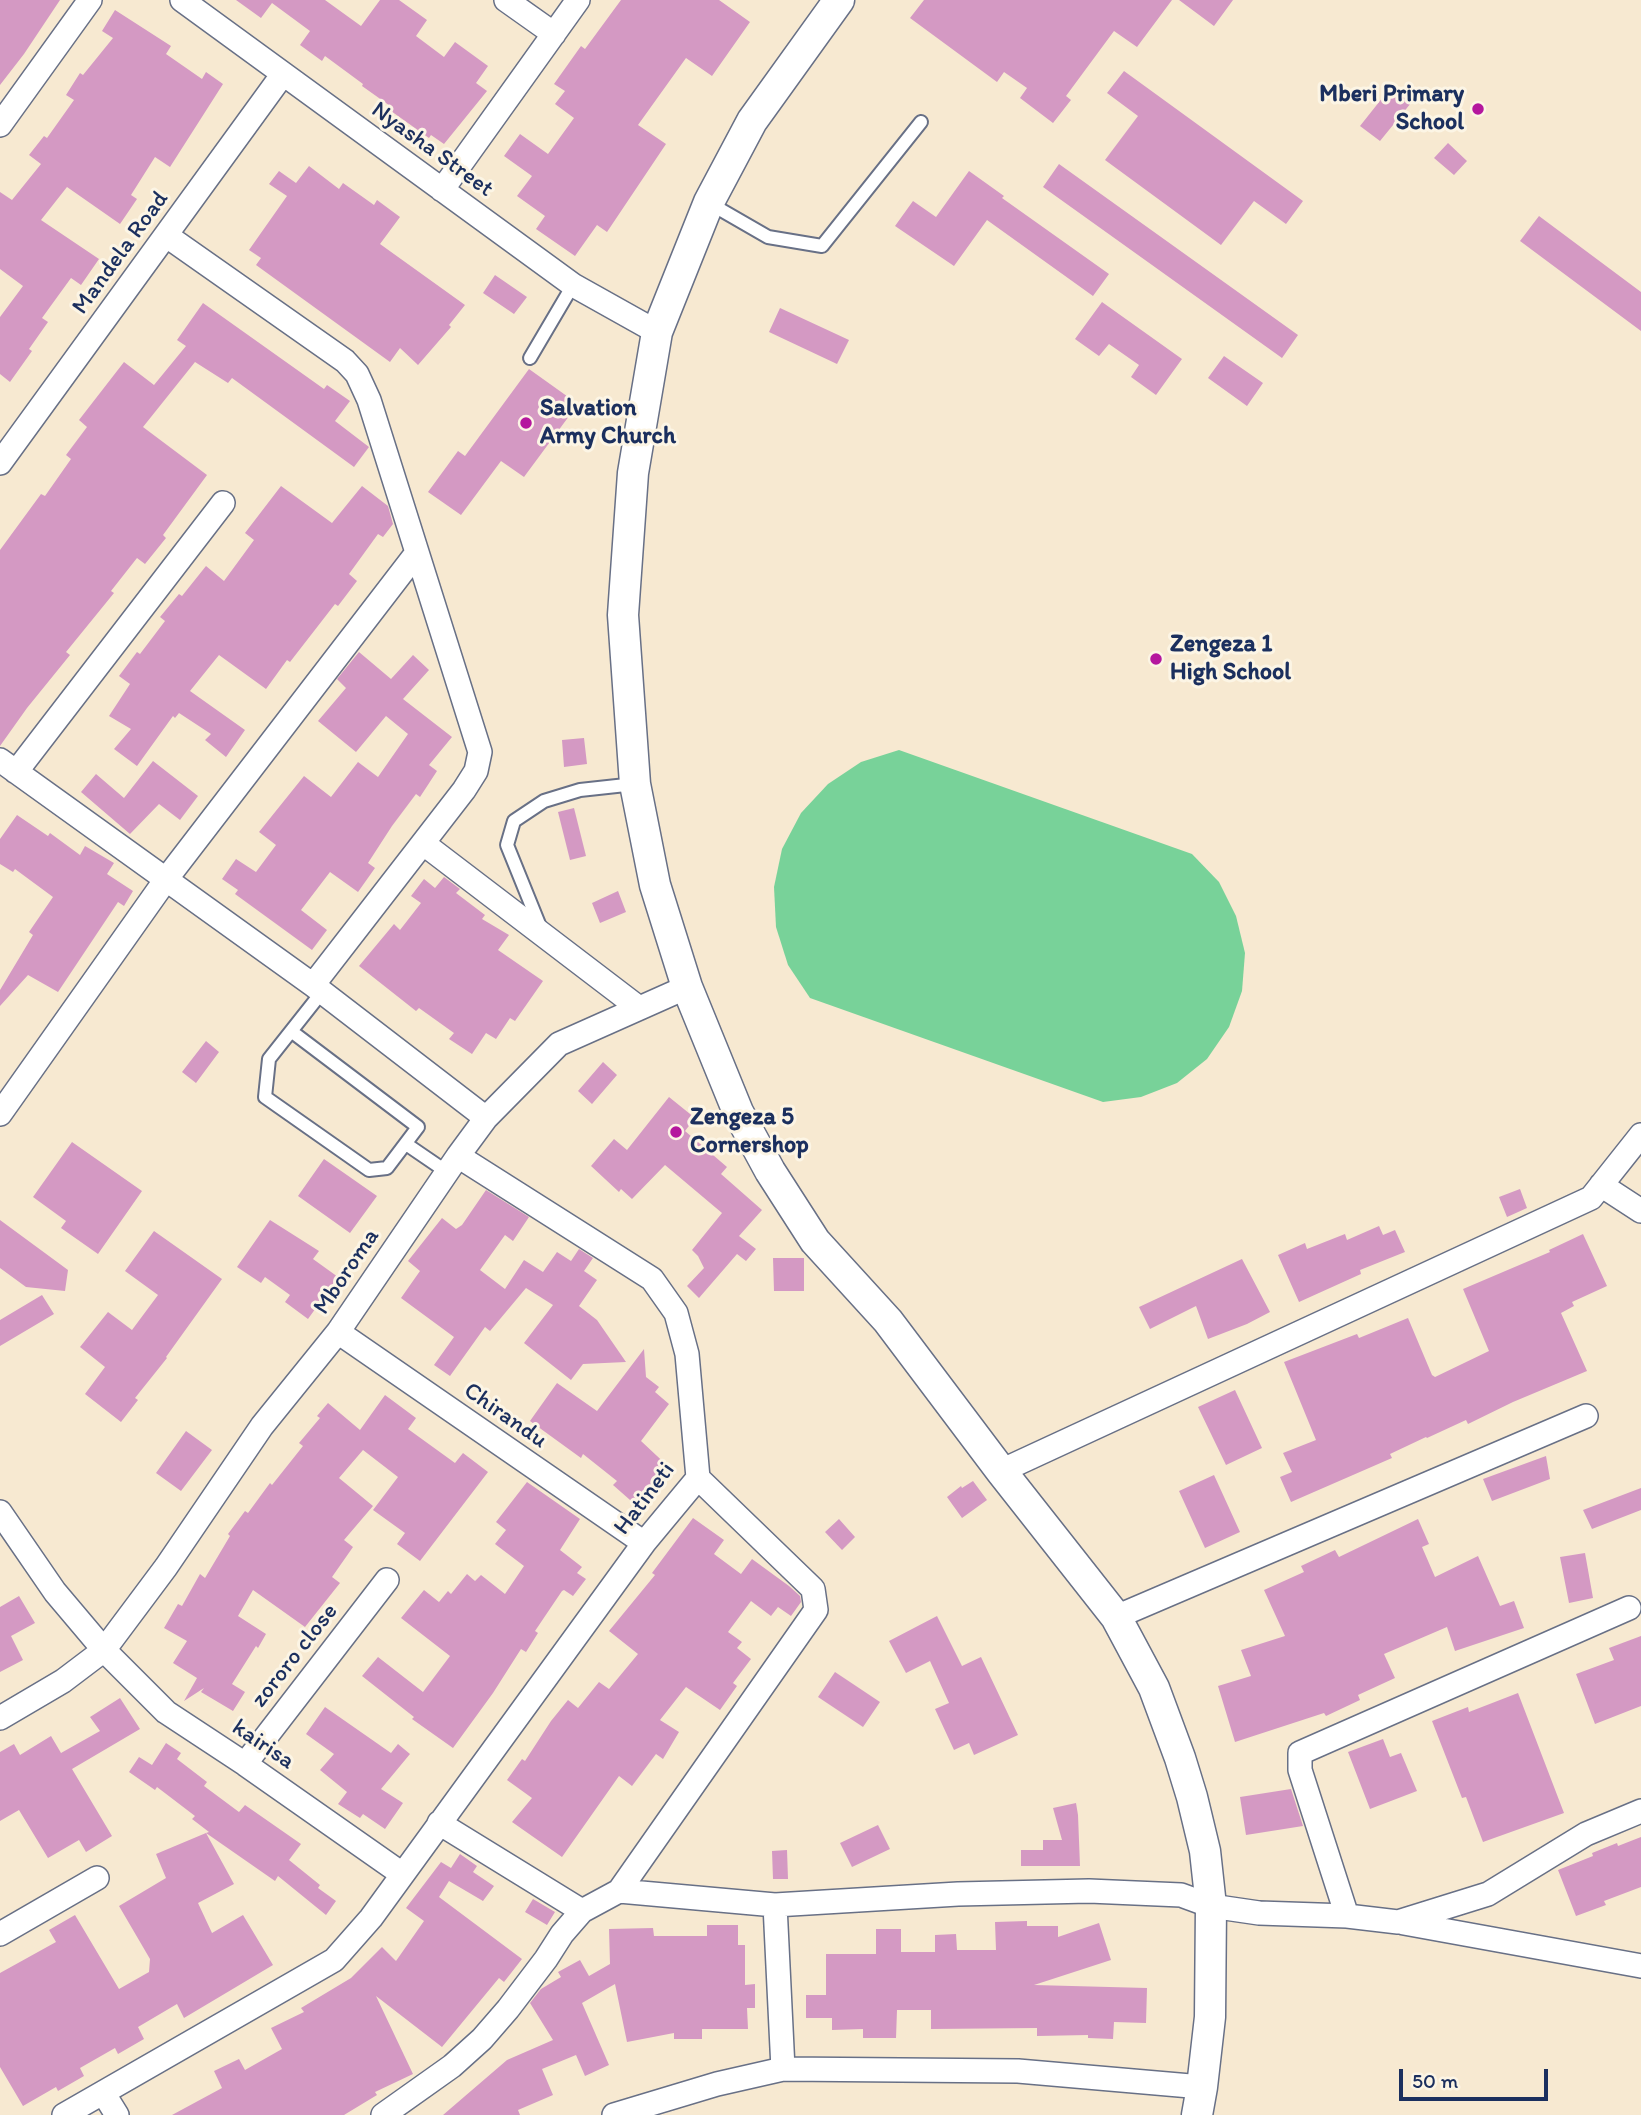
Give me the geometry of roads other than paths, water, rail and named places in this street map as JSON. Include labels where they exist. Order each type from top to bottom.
[{"type":"street","points":[[0,125],[90,0]]},
{"type":"street","name":"Nyasha Street","points":[[182,0],[573,285],[657,332]]},
{"type":"street","points":[[506,0],[554,34]]},
{"type":"street","points":[[442,190],[578,0]]},
{"type":"street","points":[[614,2115],[717,2084],[783,2069],[1018,2071],[1199,2101],[1210,2017],[1211,1906],[1205,1851],[1180,1758],[1154,1688],[1116,1617],[888,1321],[815,1241],[770,1171],[738,1112],[687,987],[655,886],[635,784],[623,615],[633,472],[657,332],[709,202],[752,121],[839,0]]},
{"type":"street","name":"Mandela Road","points":[[0,463],[283,74]]},
{"type":"street","points":[[167,236],[345,361],[357,374],[369,400],[480,752],[476,771],[318,989]]},
{"type":"street","points":[[223,503],[8,766],[318,989],[486,1118]]},
{"type":"street","points":[[0,1114],[167,878],[416,554]]},
{"type":"street","points":[[424,844],[639,1008]]},
{"type":"street","name":"Mboroma","points":[[0,1718],[63,1681],[104,1650],[166,1567],[262,1426],[338,1332],[486,1118],[559,1044],[687,987]]},
{"type":"street","points":[[1001,1471],[1591,1198],[1641,1135]]},
{"type":"street","name":"Hatineti","points":[[64,2115],[334,1960],[357,1936],[644,1543],[698,1478],[687,1354],[676,1312],[652,1279],[452,1164]]},
{"type":"street","points":[[1601,1185],[1641,1211]]},
{"type":"street","name":"Chirandu","points":[[338,1332],[644,1543]]},
{"type":"street","points":[[1116,1617],[1586,1416]]},
{"type":"street","points":[[383,2115],[452,2066],[482,2039],[508,2009],[562,1934],[582,1912],[619,1891],[816,1609],[813,1589],[698,1478]]},
{"type":"street","name":"kairisa","points":[[0,1512],[55,1591],[104,1650],[166,1712],[402,1874]]},
{"type":"street","name":"zororo close","points":[[245,1764],[387,1580]]},
{"type":"street","points":[[1347,1916],[1300,1770],[1300,1753],[1629,1608]]},
{"type":"street","points":[[1398,1922],[1488,1894],[1587,1834],[1641,1811]]},
{"type":"street","points":[[439,1823],[582,1912]]},
{"type":"street","points":[[0,1934],[97,1878]]},
{"type":"street","points":[[619,1891],[775,1905],[958,1894],[1088,1891],[1181,1895],[1211,1906],[1259,1913],[1347,1916],[1398,1922],[1641,1966]]},
{"type":"street","points":[[775,1905],[783,2069]]},
{"type":"street","points":[[104,2094],[117,2115]]},
{"type":"lane","points":[[709,202],[768,237],[822,246],[921,122]]},
{"type":"lane","points":[[530,358],[573,285]]},
{"type":"lane","points":[[543,934],[507,845],[514,821],[544,801],[580,790],[635,784]]},
{"type":"lane","points":[[291,1031],[418,1128],[387,1168],[369,1170],[265,1097],[269,1059],[318,989]]},
{"type":"lane","points":[[406,1144],[452,1164]]},
{"type":"place","name":"Mberi Primary School","points":[[1478,109]]},
{"type":"place","name":"Salvation Army Church","points":[[526,423]]},
{"type":"place","name":"Zengeza 1 High School","points":[[1156,659]]},
{"type":"place","name":"Zengeza 5 Cornershop","points":[[676,1132]]}]
